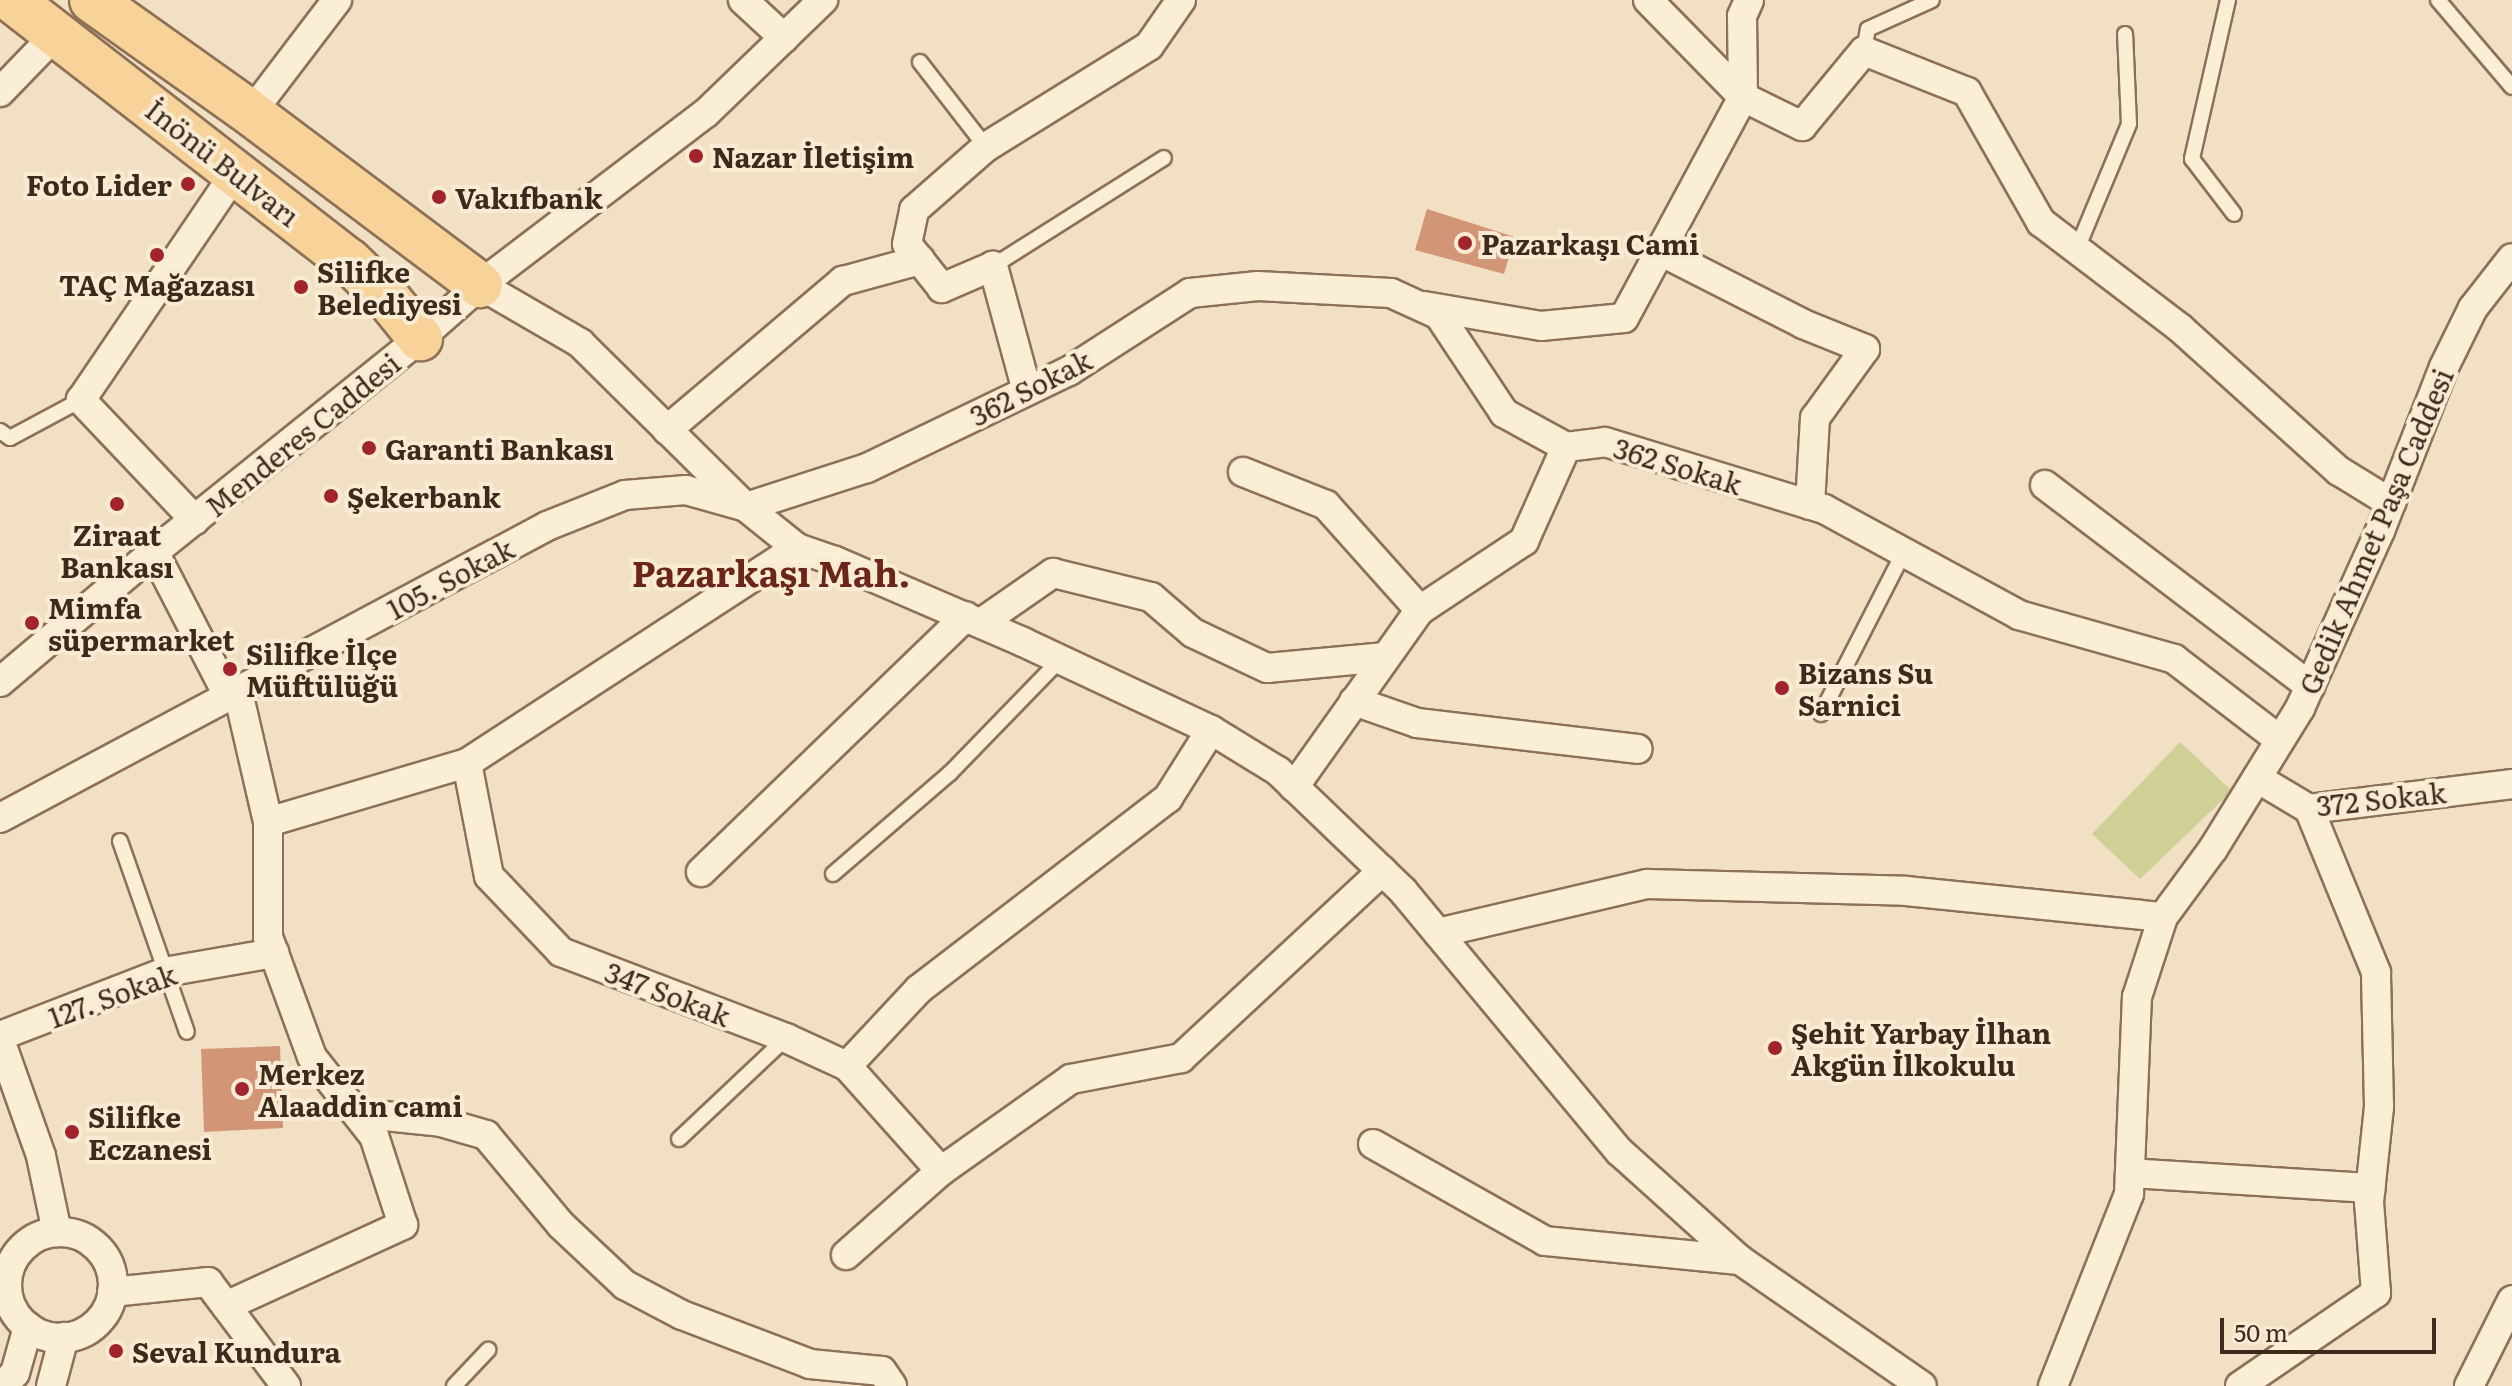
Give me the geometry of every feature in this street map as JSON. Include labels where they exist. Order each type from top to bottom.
[{"type":"main road","name":"İnönü Bulvarı","points":[[12,0],[349,261],[390,301],[420,338]]},
{"type":"main road","name":"İnönü Bulvarı","points":[[92,0],[251,113],[480,285]]},
{"type":"street","points":[[251,113],[337,0]]},
{"type":"street","points":[[743,0],[784,38]]},
{"type":"street","name":"Menderes Caddesi","points":[[0,682],[154,552],[420,338],[480,285],[706,113],[823,0]]},
{"type":"street","points":[[1027,391],[993,266],[942,288],[907,244],[914,210],[986,147],[1149,46],[1181,0]]},
{"type":"street","points":[[1648,0],[1743,97],[1802,126],[1864,51],[1967,92],[2041,222],[2180,328],[2339,471],[2391,503]]},
{"type":"street","points":[[1417,305],[1541,326],[1624,318],[1743,97],[1742,16],[1749,0]]},
{"type":"street","points":[[0,92],[56,34]]},
{"type":"street","points":[[195,520],[81,400],[236,172]]},
{"type":"street","points":[[1660,251],[1803,324],[1865,349],[1815,418],[1810,505]]},
{"type":"street","points":[[667,430],[843,281],[920,260]]},
{"type":"street","name":"Gedik Ahmet Paşa Caddesi","points":[[2053,1386],[2129,1194],[2137,997],[2163,917],[2213,849],[2310,686],[2391,503],[2444,367],[2473,308],[2511,261]]},
{"type":"street","points":[[480,285],[580,343],[746,507],[797,548],[1061,659],[1211,730],[1278,771],[1382,871],[1438,933],[1620,1152],[1740,1260],[1922,1386]]},
{"type":"street","name":"362 Sokak","points":[[746,507],[867,468],[1069,371],[1190,293],[1258,286],[1391,293],[1439,315],[1504,413],[1566,447],[1605,442],[1810,505],[2019,615],[2174,659],[2280,740]]},
{"type":"street","points":[[1294,787],[1420,610],[1524,541],[1566,447]]},
{"type":"street","points":[[1243,472],[1326,505],[1420,610]]},
{"type":"street","points":[[2045,485],[2310,686]]},
{"type":"street","name":"105. Sokak","points":[[0,818],[547,526],[625,495],[686,490],[746,507]]},
{"type":"street","points":[[268,822],[467,763],[797,548]]},
{"type":"street","points":[[154,552],[233,694],[268,822],[268,937],[312,1057],[374,1136],[403,1225],[226,1306]]},
{"type":"street","points":[[701,872],[974,620],[1053,573],[1151,597],[1193,633],[1267,668],[1385,657]]},
{"type":"street","points":[[1354,701],[1417,723],[1637,749]]},
{"type":"street","points":[[847,1066],[919,989],[1168,798],[1211,730]]},
{"type":"street","name":"347 Sokak","points":[[467,763],[489,876],[561,952],[786,1038],[847,1066],[941,1171]]},
{"type":"street","name":"372 Sokak","points":[[2257,778],[2309,809],[2512,784]]},
{"type":"street","points":[[2240,1386],[2376,1293],[2371,1188],[2379,1107],[2376,972],[2309,809]]},
{"type":"street","points":[[846,1255],[941,1171],[1071,1079],[1181,1058],[1382,871]]},
{"type":"street","points":[[1438,933],[1647,884],[1906,891],[2163,917]]},
{"type":"street","name":"127. Sokak","points":[[0,1038],[165,972],[274,953]]},
{"type":"street","points":[[0,1038],[41,1156],[57,1232]]},
{"type":"street","points":[[356,1113],[441,1122],[486,1135],[561,1225],[625,1285],[682,1315],[810,1364],[882,1371],[892,1386]]},
{"type":"street","points":[[1373,1144],[1545,1241],[1740,1260]]},
{"type":"street","points":[[2130,1173],[2371,1188]]},
{"type":"street","points":[[57,1232],[90,1241],[102,1253],[110,1268],[112,1292],[101,1318],[89,1329],[64,1337],[38,1333],[28,1327],[13,1309],[4,1290],[13,1259],[32,1240],[57,1232]]},
{"type":"street","points":[[112,1292],[208,1282],[286,1386]]},
{"type":"street","points":[[2469,1386],[2512,1300]]},
{"type":"street","points":[[8,1379],[28,1327]]},
{"type":"street","points":[[51,1386],[64,1337]]},
{"type":"lane","points":[[1864,51],[1868,29],[1932,0]]},
{"type":"lane","points":[[2228,0],[2192,159],[2234,214]]},
{"type":"lane","points":[[2438,0],[2512,87]]},
{"type":"lane","points":[[2077,249],[2129,124],[2125,34]]},
{"type":"lane","points":[[920,62],[986,147]]},
{"type":"lane","points":[[993,266],[1164,158]]},
{"type":"lane","points":[[0,431],[10,438],[81,400]]},
{"type":"lane","points":[[1821,714],[1904,552]]},
{"type":"lane","points":[[833,874],[950,773],[1061,659]]},
{"type":"lane","points":[[120,841],[187,1032]]},
{"type":"lane","points":[[679,1139],[786,1038]]},
{"type":"lane","points":[[454,1386],[488,1350]]},
{"type":"green space","points":[[2180,742],[2232,791],[2140,879],[2092,834]]},
{"type":"building","name":"Pazarkaşı Cami","points":[[1427,209],[1515,237],[1504,274],[1415,250]]},
{"type":"building","name":"Merkez Alaaddin cami","points":[[280,1046],[283,1128],[204,1132],[201,1049]]},
{"type":"place","name":"Nazar İletişim","points":[[696,156]]},
{"type":"place","name":"Foto Lider","points":[[188,184]]},
{"type":"place","name":"Vakıfbank","points":[[439,197]]},
{"type":"place","name":"Pazarkaşı Cami","points":[[1465,243]]},
{"type":"place","name":"TAÇ Mağazası","points":[[157,255]]},
{"type":"place","name":"Silifke Belediyesi","points":[[301,287]]},
{"type":"place","name":"Garanti Bankası","points":[[369,448]]},
{"type":"place","name":"Şekerbank","points":[[331,496]]},
{"type":"place","name":"Ziraat Bankası","points":[[117,504]]},
{"type":"place","name":"Mimfa süpermarket","points":[[32,623]]},
{"type":"place","name":"Silifke İlçe Müftülüğü","points":[[230,669]]},
{"type":"place","name":"Bizans Su Sarnici","points":[[1782,688]]},
{"type":"place","name":"Şehit Yarbay İlhan Akgün İlkokulu","points":[[1775,1048]]},
{"type":"place","name":"Merkez Alaaddin cami","points":[[242,1089]]},
{"type":"place","name":"Silifke Eczanesi","points":[[72,1132]]},
{"type":"place","name":"Seval Kundura","points":[[116,1351]]},
{"type":"district","name":"Pazarkaşı Mah.","points":[[771,572]]}]
